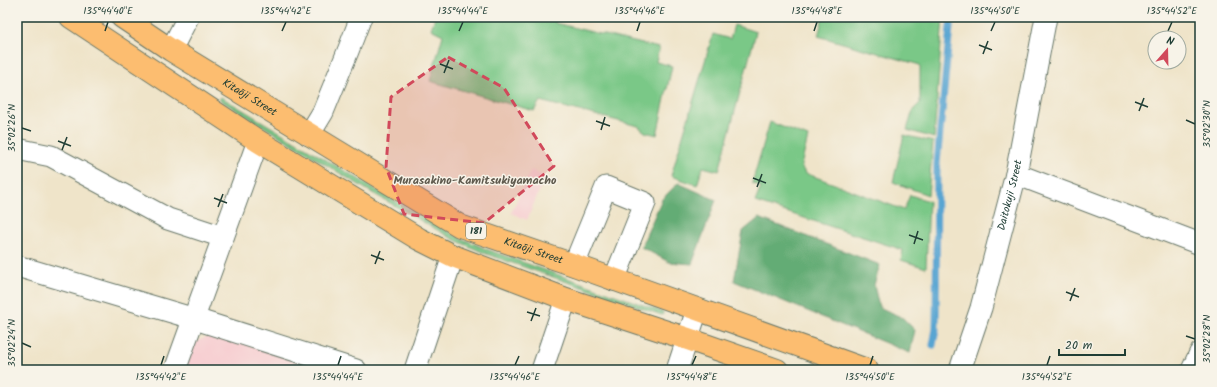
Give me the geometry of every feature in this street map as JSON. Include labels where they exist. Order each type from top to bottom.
[{"type":"main road","points":[[71,17],[258,141],[419,238],[453,256],[566,299],[777,370]]},
{"type":"main road","name":"Kitaōji Street","points":[[122,17],[171,50],[460,226],[574,265],[867,370]]},
{"type":"street","points":[[171,50],[188,17]]},
{"type":"street","points":[[309,135],[323,112],[361,17]]},
{"type":"street","name":"Daitokuji Street","points":[[960,370],[981,308],[1016,174],[1046,17]]},
{"type":"street","points":[[175,370],[195,319],[258,141]]},
{"type":"street","points":[[17,149],[51,156],[168,219],[223,237]]},
{"type":"street","points":[[1016,174],[1200,244]]},
{"type":"street","points":[[574,265],[606,187],[645,203],[614,280]]},
{"type":"street","points":[[416,370],[453,256]]},
{"type":"street","points":[[17,266],[195,319],[356,370]]},
{"type":"street","points":[[542,370],[566,299]]},
{"type":"street","points":[[677,370],[698,310]]},
{"type":"street","points":[[1192,370],[1200,353]]},
{"type":"highlighted area","points":[[448,57],[504,88],[554,166],[484,223],[404,214],[386,167],[391,97]]},
{"type":"shaded area","points":[[531,170],[545,177],[527,220],[511,213]]},
{"type":"shaded area","points":[[216,333],[328,370],[183,370],[193,343]]},
{"type":"green space","points":[[435,17],[556,17],[555,23],[659,48],[656,62],[672,66],[657,135],[645,132],[638,126],[540,101],[534,111],[430,81],[443,35],[431,29]]},
{"type":"green space","points":[[823,17],[887,17],[895,19],[896,17],[943,17],[934,138],[907,130],[913,110],[920,103],[920,65],[818,36]]},
{"type":"green space","points":[[734,25],[756,32],[719,171],[703,167],[697,185],[671,176],[713,34],[730,39]]},
{"type":"green space","points":[[221,97],[456,236],[488,250],[663,312],[663,314],[662,315],[487,254],[455,240],[371,192],[220,100],[219,99]]},
{"type":"green space","points":[[770,122],[808,137],[801,166],[805,173],[904,210],[910,195],[929,201],[926,268],[901,260],[903,250],[755,202],[761,187],[752,183]]},
{"type":"green space","points":[[904,135],[933,142],[928,195],[893,182]]},
{"type":"green space","points":[[678,183],[716,200],[692,264],[669,262],[641,247],[662,199]]},
{"type":"green space","points":[[759,218],[880,265],[874,285],[879,307],[903,318],[915,330],[910,353],[734,281],[743,231]]},
{"type":"waterway","points":[[933,345],[936,329],[937,163],[951,17]]},
{"type":"district","name":"Murasakino-Kamitsukiyamacho","points":[[475,180]]}]
